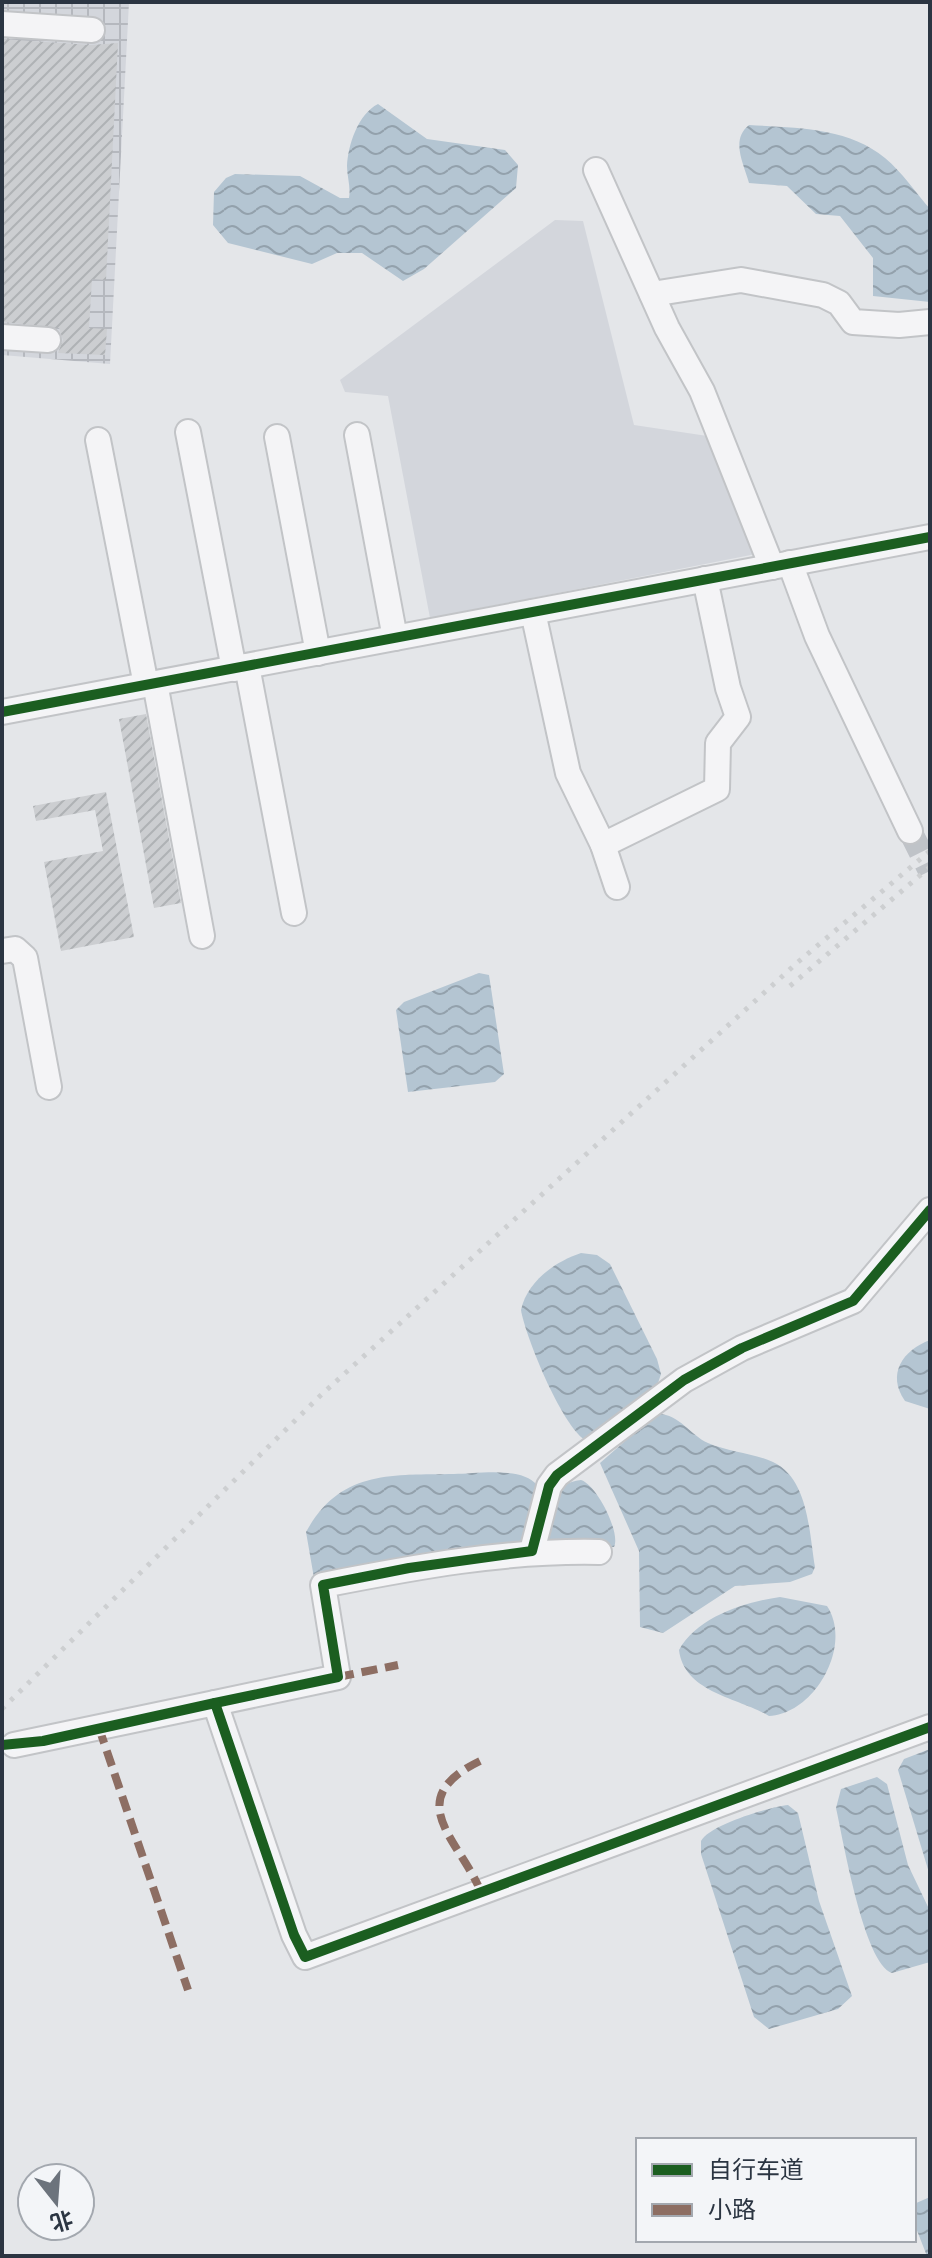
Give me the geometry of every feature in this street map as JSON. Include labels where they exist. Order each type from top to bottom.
[{"type":"street","points":[[2,24],[92,30]]},
{"type":"street","points":[[596,170],[652,294],[702,391],[781,565],[910,831]]},
{"type":"street","points":[[652,294],[741,280],[823,295],[839,303],[853,322],[899,325],[930,322]]},
{"type":"street","points":[[2,337],[48,340]]},
{"type":"street","points":[[188,432],[294,913]]},
{"type":"street","points":[[357,435],[395,638]]},
{"type":"street","points":[[277,437],[318,653]]},
{"type":"street","points":[[98,440],[202,936]]},
{"type":"street","points":[[2,712],[930,537]]},
{"type":"street","points":[[603,845],[717,789],[718,743],[738,717],[728,688],[705,579]]},
{"type":"street","points":[[533,612],[568,773],[603,845],[617,887]]},
{"type":"street","points":[[2,951],[15,949],[25,958],[49,1087]]},
{"type":"street","points":[[532,1551],[549,1486],[557,1475],[684,1380],[742,1348],[853,1301],[930,1210]]},
{"type":"street","points":[[14,1745],[338,1677],[323,1585],[409,1568],[532,1551],[599,1552]]},
{"type":"street","points":[[215,1703],[294,1935],[305,1957],[930,1727]]},
{"type":"shaded area","points":[[2,2],[129,2],[110,364],[2,355]]},
{"type":"shaded area","points":[[555,220],[583,221],[634,425],[714,437],[761,553],[430,618],[388,396],[345,392],[340,380]]},
{"type":"water","points":[[378,104],[427,139],[505,150],[518,165],[516,188],[424,269],[403,281],[362,253],[337,253],[312,264],[228,243],[213,225],[214,192],[226,178],[235,174],[300,176],[340,198],[349,198],[349,149],[360,122]]},
{"type":"water","points":[[749,125],[838,135],[855,140],[885,158],[930,209],[930,302],[873,296],[873,258],[840,216],[816,214],[787,186],[749,183],[739,145],[743,131]]},
{"type":"water","points":[[479,973],[489,975],[504,1074],[495,1082],[408,1092],[396,1010],[404,1002]]},
{"type":"water","points":[[581,1253],[597,1255],[610,1264],[657,1359],[661,1374],[656,1389],[589,1442],[579,1435],[558,1404],[530,1341],[521,1310],[529,1291],[543,1274]]},
{"type":"water","points":[[930,1340],[930,1409],[905,1401],[897,1372],[912,1350]]},
{"type":"water","points":[[656,1414],[677,1420],[708,1443],[765,1459],[785,1470],[801,1494],[809,1523],[815,1567],[812,1574],[790,1582],[735,1586],[663,1633],[640,1627],[639,1551],[600,1463]]},
{"type":"water","points":[[486,1472],[521,1475],[537,1485],[528,1538],[522,1542],[314,1578],[306,1532],[335,1497],[351,1487],[388,1476]]},
{"type":"water","points":[[581,1480],[594,1491],[606,1510],[614,1531],[614,1547],[541,1540],[555,1493]]},
{"type":"water","points":[[780,1597],[827,1606],[834,1622],[835,1639],[825,1675],[814,1691],[786,1712],[769,1716],[702,1685],[683,1664],[679,1650],[697,1628],[723,1613]]},
{"type":"water","points":[[930,1749],[930,1876],[898,1770],[904,1759]]},
{"type":"water","points":[[877,1777],[887,1784],[908,1865],[930,1911],[930,1962],[892,1973],[882,1965],[872,1948],[864,1925],[836,1808],[841,1789]]},
{"type":"water","points":[[788,1805],[798,1813],[819,1901],[852,1996],[838,2009],[769,2029],[754,2017],[701,1854],[701,1841],[727,1823]]},
{"type":"water","points":[[930,2197],[930,2256],[927,2256],[916,2228],[916,2203]]},
{"type":"building","points":[[2,39],[91,45],[118,43],[106,280],[92,279],[89,328],[107,329],[105,355],[58,353],[63,340],[59,328],[2,322]]},
{"type":"building","points":[[146,714],[181,903],[154,908],[119,719]]},
{"type":"building","points":[[106,792],[134,937],[61,951],[44,862],[103,851],[95,810],[36,821],[33,806]]},
{"type":"tunnel","points":[[910,831],[930,871]]},
{"type":"railway","points":[[2,1709],[321,1395],[798,962],[930,851]]},
{"type":"railway","points":[[790,986],[930,867]]},
{"type":"marked path","points":[[338,1677],[398,1665]]},
{"type":"marked path","points":[[99,1728],[188,1990]]},
{"type":"marked path","points":[[480,1761],[456,1776],[443,1790],[439,1806],[450,1838],[481,1892]]},
{"type":"cycle path","points":[[2,712],[930,537]]},
{"type":"cycle path","points":[[215,1703],[338,1677],[323,1585],[409,1568],[532,1551],[549,1486],[557,1475],[684,1380],[742,1348],[853,1301],[930,1210]]},
{"type":"cycle path","points":[[2,1745],[43,1741],[215,1703],[294,1935],[305,1957],[930,1727]]}]
